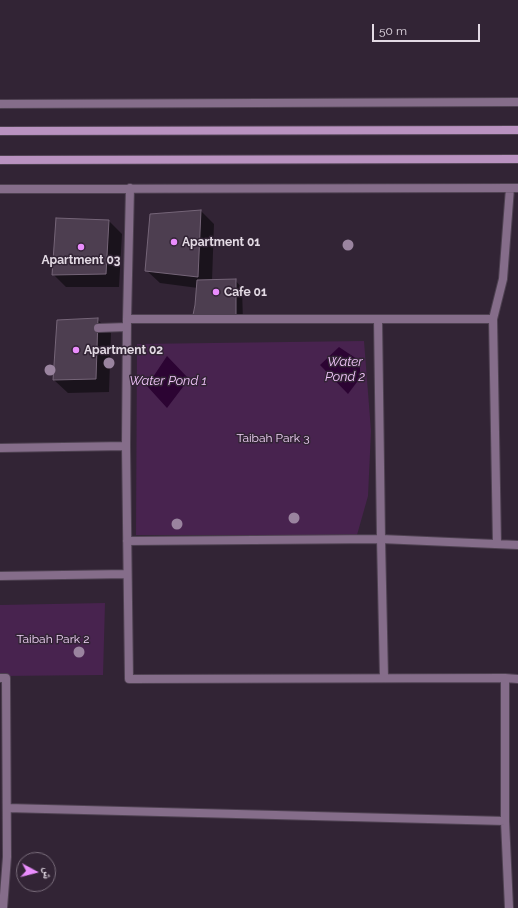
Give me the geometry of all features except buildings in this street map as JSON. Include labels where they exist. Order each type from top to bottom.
[{"type":"main road","points":[[0,131],[518,130]]},
{"type":"main road","points":[[0,160],[518,159]]},
{"type":"street","points":[[0,104],[518,102]]},
{"type":"street","points":[[130,188],[126,446],[129,679],[518,679]]},
{"type":"street","points":[[0,189],[514,188],[503,279],[493,319],[497,544]]},
{"type":"street","points":[[98,328],[127,323],[378,319],[493,319]]},
{"type":"street","points":[[378,319],[384,678]]},
{"type":"street","points":[[0,448],[126,446]]},
{"type":"street","points":[[127,540],[381,540],[518,544]]},
{"type":"street","points":[[0,576],[127,574]]},
{"type":"street","points":[[0,678],[6,678],[7,857],[3,908]]},
{"type":"street","points":[[505,678],[505,820],[509,908]]},
{"type":"street","points":[[7,808],[505,820]]},
{"type":"green space","name":"Taibah Park 3","points":[[364,341],[371,431],[368,496],[357,535],[136,535],[137,344]]},
{"type":"green space","name":"Taibah Park 2","points":[[105,603],[103,675],[0,676],[0,605]]},
{"type":"water","name":"Water Pond 2","points":[[339,347],[360,362],[360,378],[348,394],[320,365]]},
{"type":"water","name":"Water Pond 1","points":[[167,356],[189,379],[167,408],[147,386]]},
{"type":"place","name":"Apartment 01","points":[[174,242]]},
{"type":"place","name":"Apartment 03","points":[[81,247]]},
{"type":"place","name":"Cafe 01","points":[[216,292]]},
{"type":"place","name":"Apartment 02","points":[[76,350]]}]
